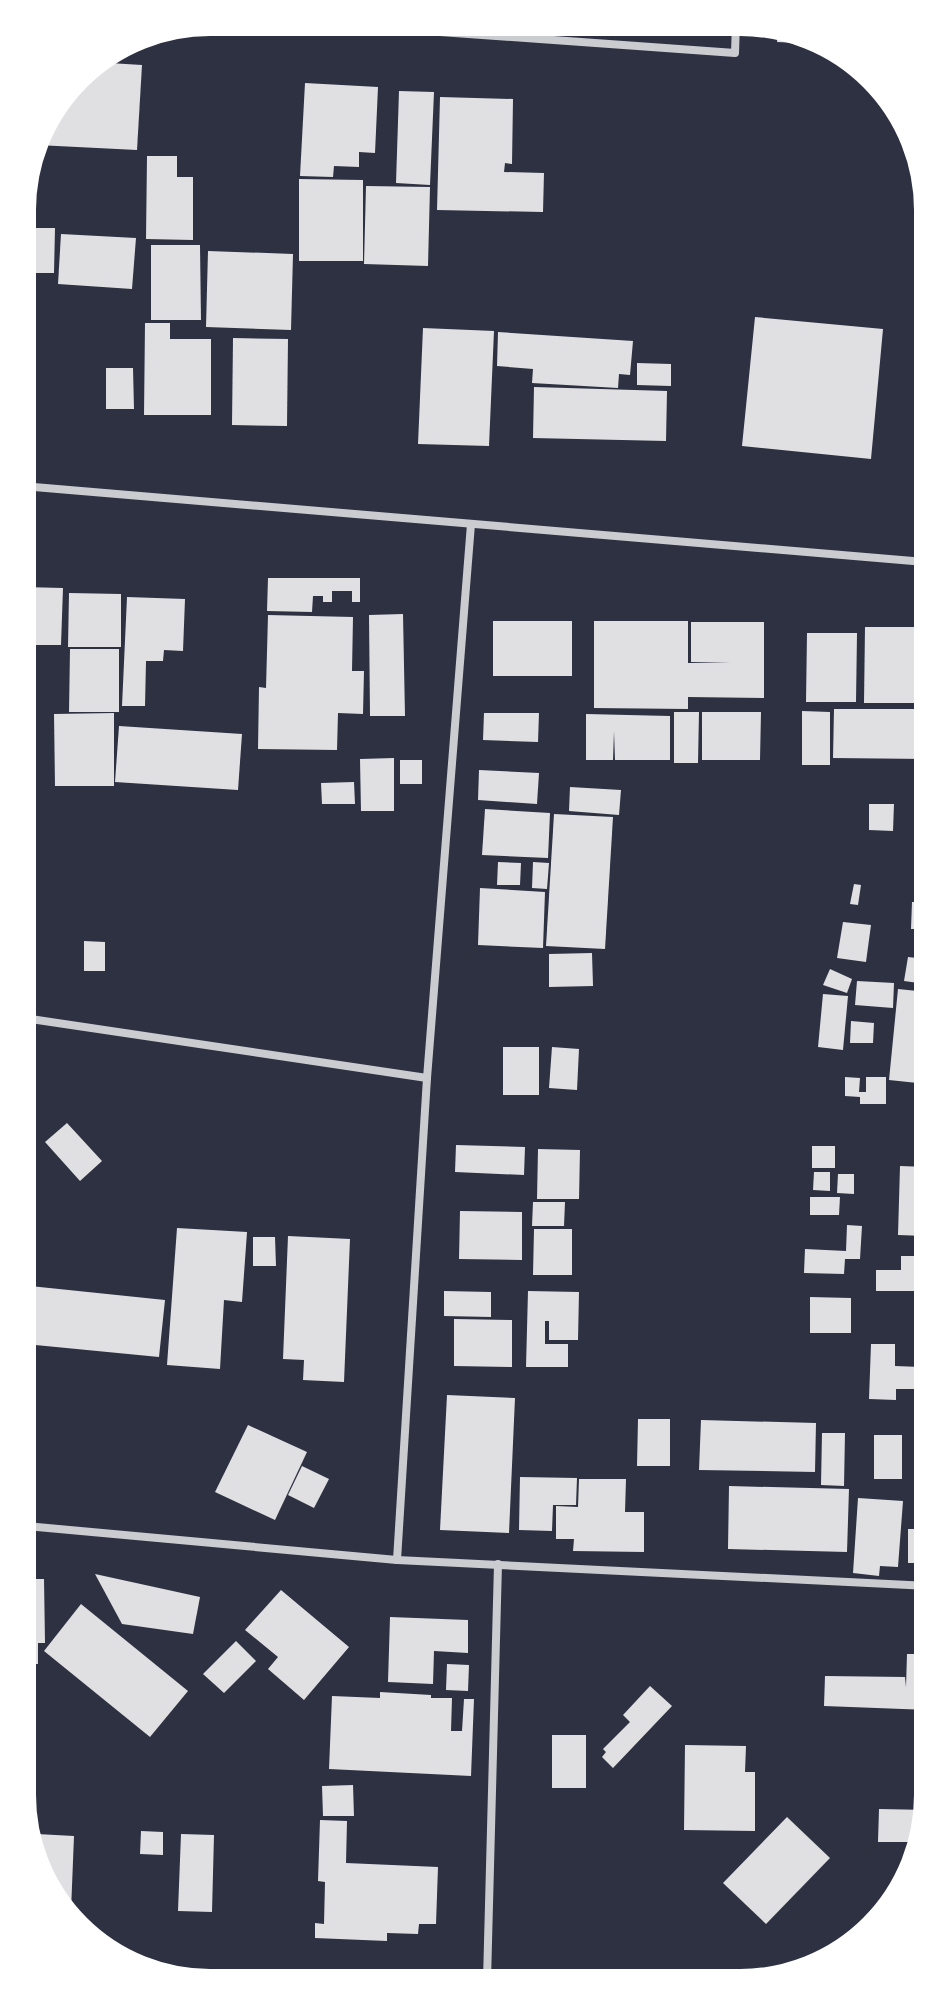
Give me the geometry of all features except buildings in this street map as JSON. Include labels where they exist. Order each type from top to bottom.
[{"type":"street","points":[[468,34],[735,53],[736,34]]},
{"type":"street","points":[[34,487],[916,561]]},
{"type":"street","points":[[397,1560],[427,1078],[471,524]]},
{"type":"street","points":[[34,1019],[427,1078]]},
{"type":"street","points":[[34,1527],[397,1560],[916,1585]]},
{"type":"street","points":[[487,1971],[498,1564]]}]
